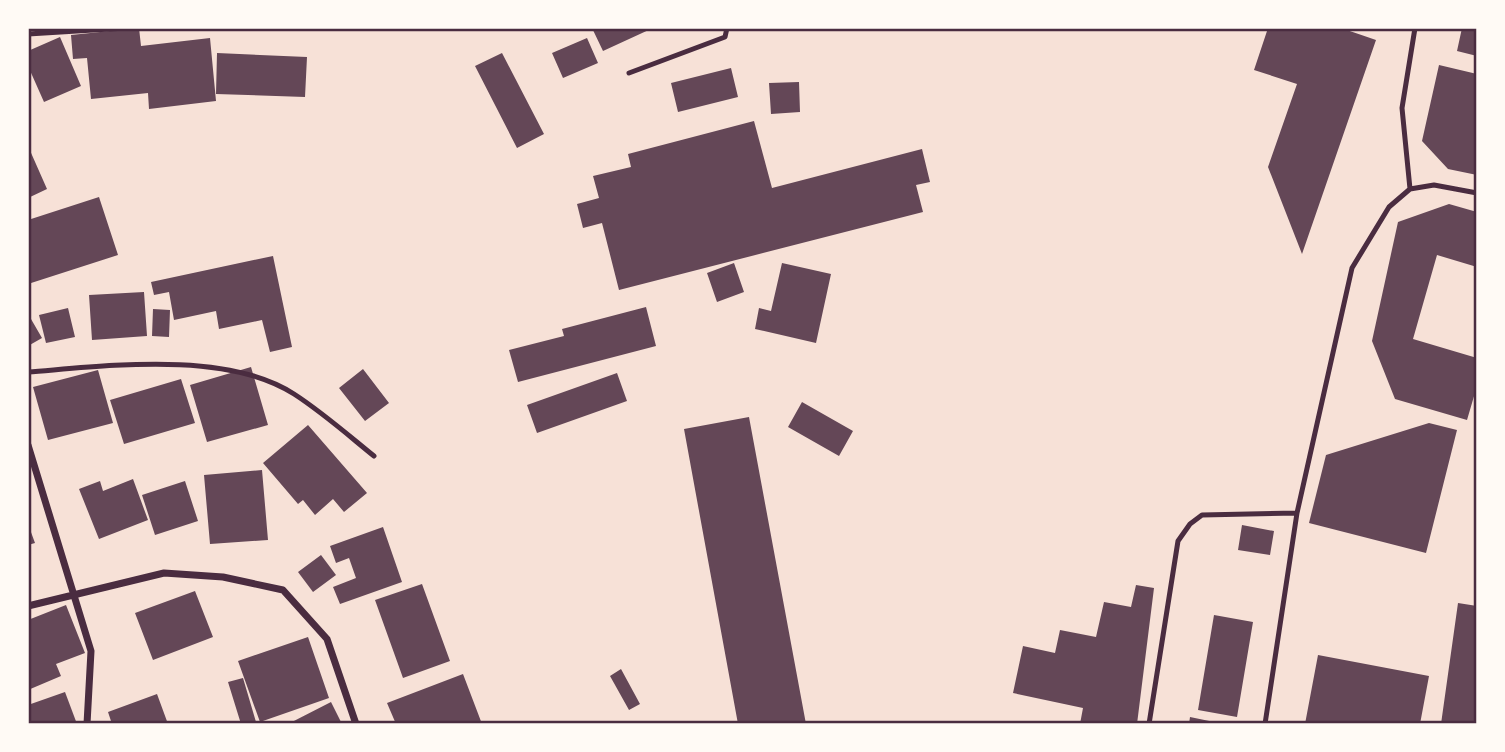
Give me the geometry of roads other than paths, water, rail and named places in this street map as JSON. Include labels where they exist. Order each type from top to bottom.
[{"type":"street","points":[[28,445],[91,651],[87,724]]},
{"type":"street","points":[[28,606],[163,573],[223,578],[283,590],[327,639],[356,724]]},
{"type":"lane","points":[[28,34],[126,28]]},
{"type":"lane","points":[[629,73],[724,37],[727,28]]},
{"type":"lane","points":[[1410,189],[1402,108],[1415,28]]},
{"type":"lane","points":[[1265,724],[1297,513],[1352,268],[1389,206],[1410,189],[1434,185],[1477,193]]},
{"type":"lane","points":[[28,372],[135,363],[238,370],[293,393],[374,456]]},
{"type":"lane","points":[[1149,724],[1178,541],[1190,524],[1202,515],[1297,513]]}]
